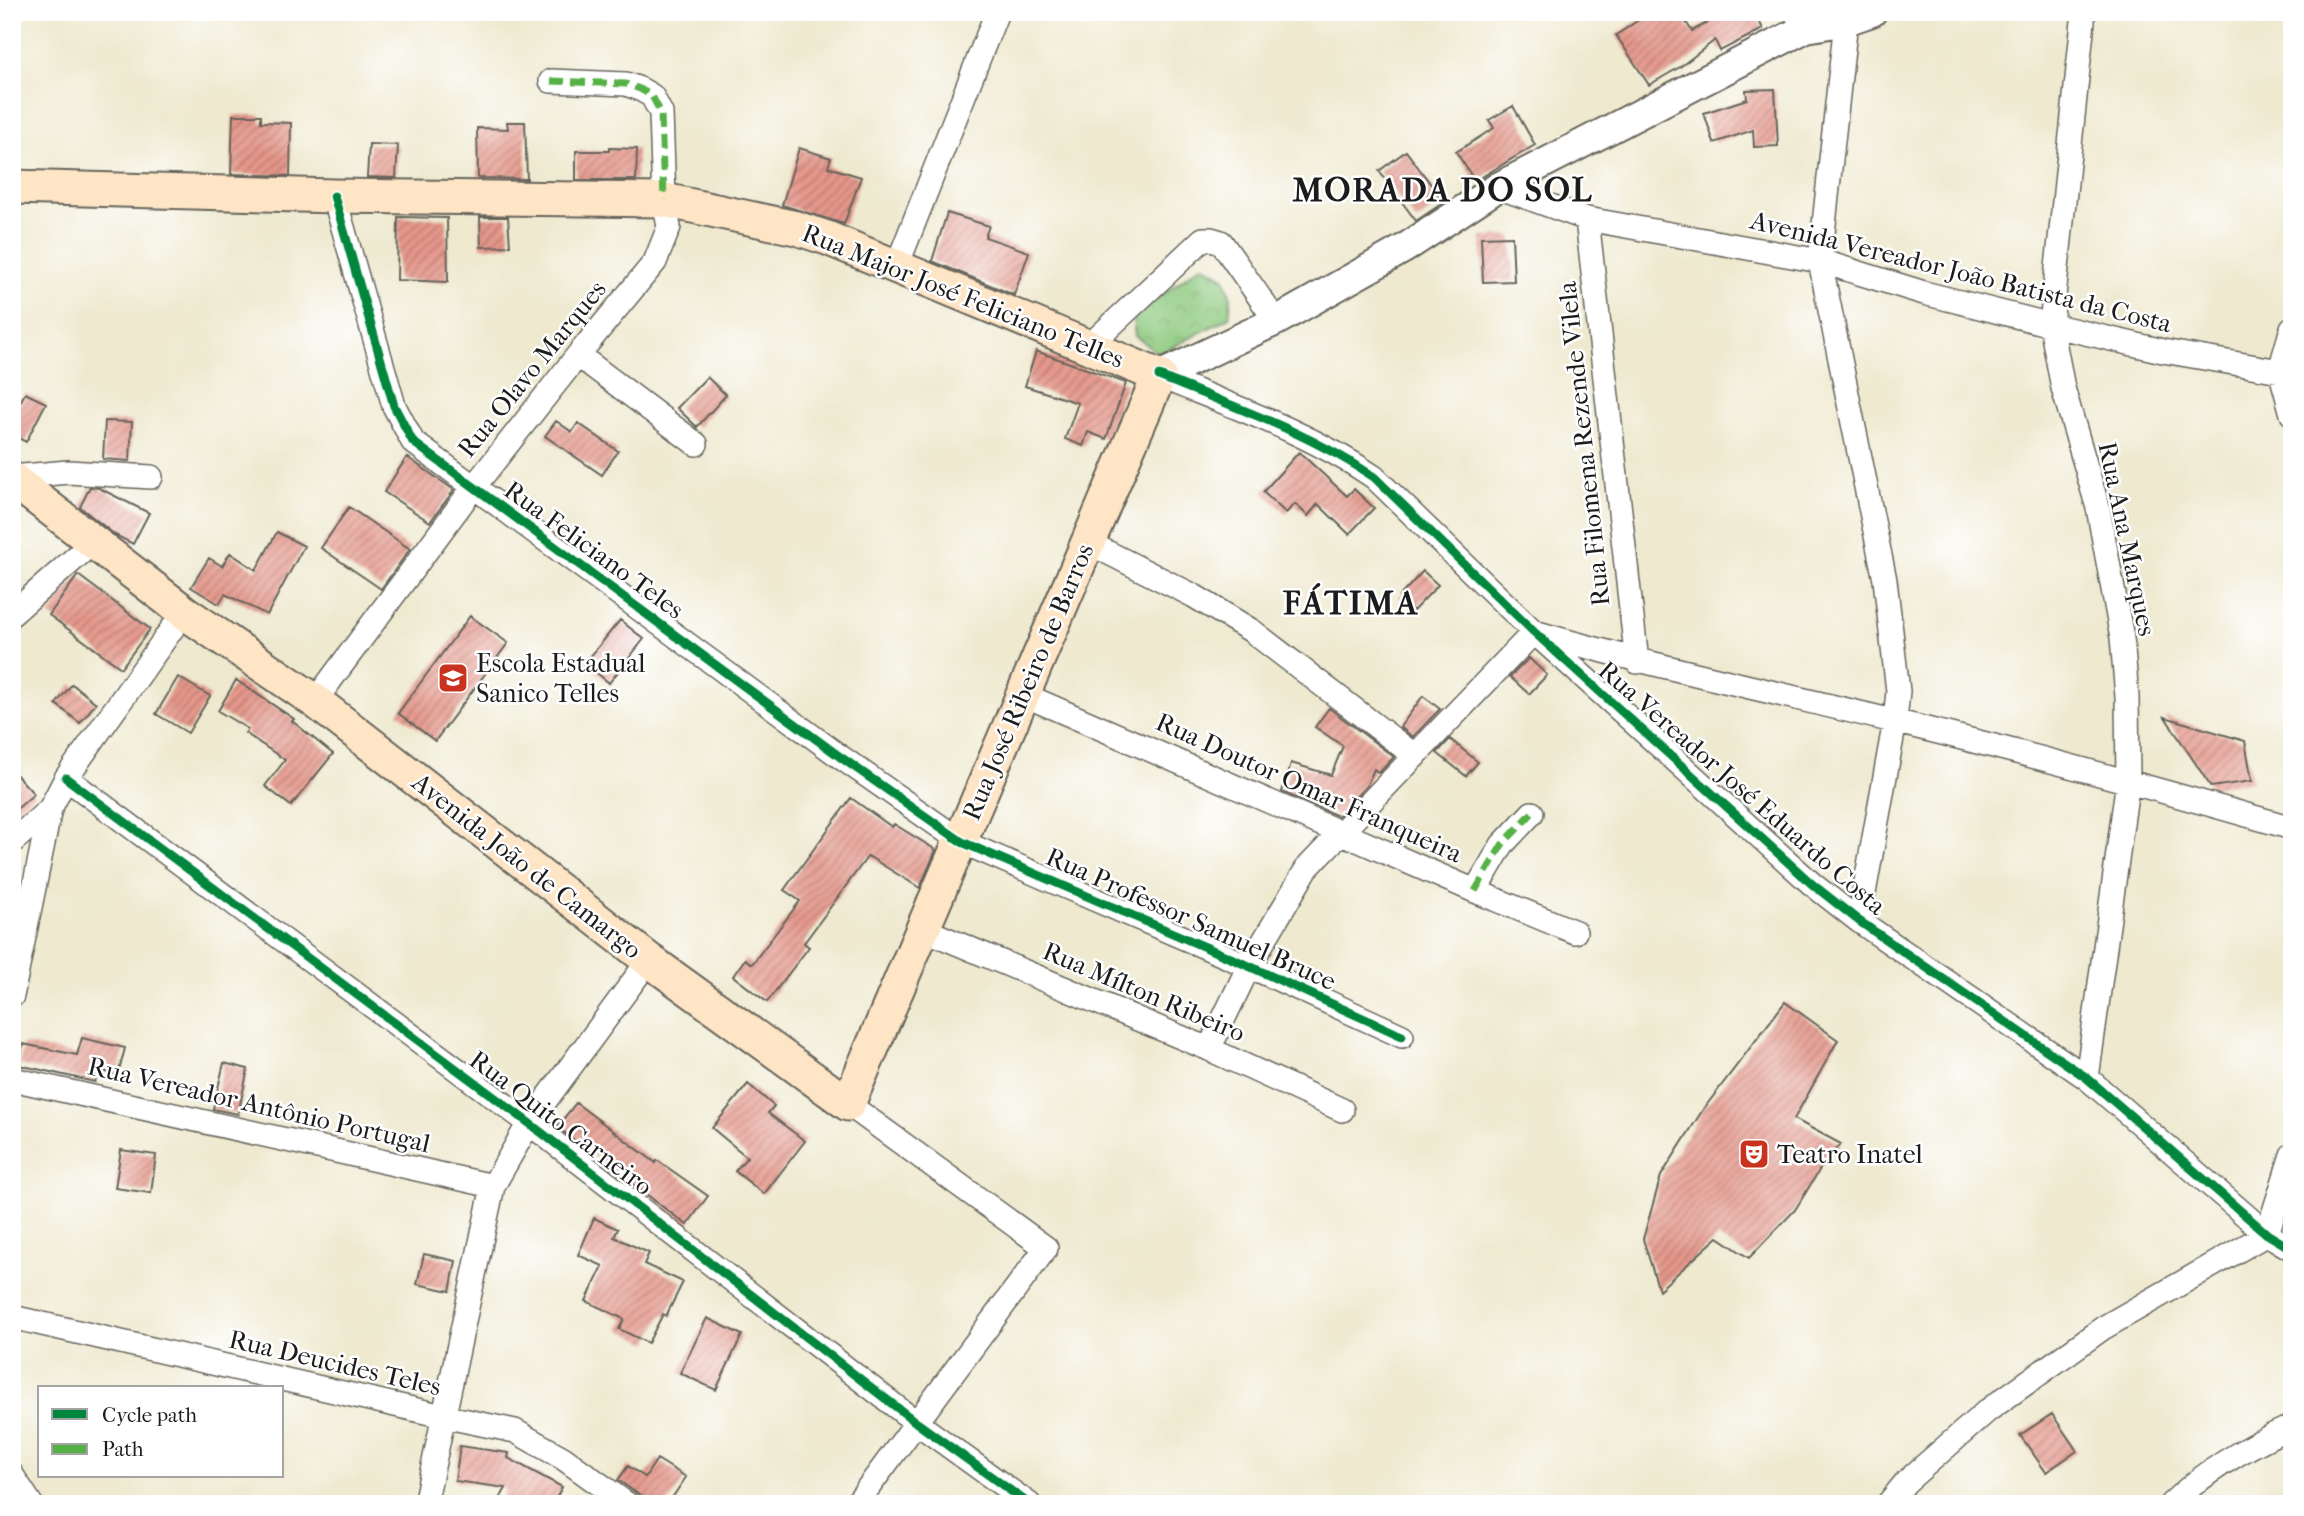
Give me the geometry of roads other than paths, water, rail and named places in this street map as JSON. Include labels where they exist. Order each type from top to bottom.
[{"type":"main road","name":"Rua Major José Feliciano Telles","points":[[12,187],[334,196],[664,200],[796,228],[1159,376]]},
{"type":"main road","name":"Rua José Ribeiro de Barros","points":[[848,1104],[1159,376]]},
{"type":"main road","name":"Avenida João de Camargo","points":[[12,478],[92,543],[184,612],[316,701],[649,960],[848,1104]]},
{"type":"street","points":[[896,268],[997,12]]},
{"type":"street","name":"Rua Ana Marques","points":[[2084,12],[2051,326],[2063,387],[2098,508],[2122,638],[2127,697],[2128,780],[2087,1078]]},
{"type":"street","points":[[1159,376],[1276,321],[1405,248],[1498,187],[1800,20],[1859,17],[1820,261],[1885,580],[1898,691],[1895,721],[1858,921]]},
{"type":"street","name":"Rua Olavo Marques","points":[[316,701],[472,488],[654,262],[669,227],[664,200],[661,113],[652,96],[625,84],[551,81]]},
{"type":"street","name":"Avenida Vereador João Batista da Costa","points":[[1498,187],[1587,219],[1820,261],[1924,293],[2051,326],[2163,351],[2286,372]]},
{"type":"street","name":"Rua Feliciano Teles","points":[[334,196],[394,406],[413,442],[839,756],[962,842]]},
{"type":"street","name":"Rua Filomena Rezende Vilela","points":[[1587,219],[1637,662]]},
{"type":"street","points":[[1088,347],[1203,239],[1221,242],[1276,321]]},
{"type":"street","points":[[2292,328],[2286,372],[2292,414]]},
{"type":"street","points":[[578,355],[696,444]]},
{"type":"street","name":"Rua Vereador José Eduardo Costa","points":[[1159,376],[1310,439],[1374,477],[1534,632],[1768,846],[1858,921],[2087,1078],[2267,1234],[2292,1249]]},
{"type":"street","points":[[12,478],[68,472],[151,477]]},
{"type":"street","points":[[1087,542],[1194,596],[1252,631],[1415,756]]},
{"type":"street","points":[[12,614],[92,543]]},
{"type":"street","points":[[12,996],[50,810],[66,778],[184,612]]},
{"type":"street","points":[[1209,1049],[1249,966],[1307,867],[1343,833],[1534,632],[1637,662],[1895,721],[2128,780],[2292,828]]},
{"type":"street","name":"Rua Doutor Omar Franqueira","points":[[1022,694],[1574,932]]},
{"type":"street","name":"Rua Quito Carneiro","points":[[66,778],[528,1123],[917,1423],[1028,1504]]},
{"type":"street","points":[[12,842],[50,810]]},
{"type":"street","points":[[1475,891],[1502,845],[1532,813]]},
{"type":"street","name":"Rua Professor Samuel Bruce","points":[[962,842],[1249,966],[1402,1036]]},
{"type":"street","name":"Rua Mílton Ribeiro","points":[[923,929],[1209,1049],[1342,1110]]},
{"type":"street","points":[[425,1504],[494,1186],[528,1123],[649,960]]},
{"type":"street","name":"Rua Vereador Antônio Portugal","points":[[12,1079],[494,1186]]},
{"type":"street","name":"Avenida João de Camargo","points":[[848,1104],[1046,1248],[917,1423]]},
{"type":"street","points":[[1888,1504],[1906,1482],[1987,1411],[2071,1351],[2104,1328],[2267,1234],[2292,1155]]},
{"type":"street","name":"Rua Deucides Teles","points":[[12,1317],[515,1431],[563,1458],[627,1504]]},
{"type":"street","points":[[856,1504],[917,1423]]},
{"type":"street","points":[[2171,1504],[2187,1488],[2249,1446],[2292,1426]]},
{"type":"street","points":[[12,1475],[32,1504]]},
{"type":"place","name":"Escola Estadual Sanico Telles","points":[[453,678]]},
{"type":"place","name":"Teatro Inatel","points":[[1754,1154]]},
{"type":"district","name":"MORADA DO SOL","points":[[1443,190]]},
{"type":"district","name":"FÁTIMA","points":[[1351,603]]}]
